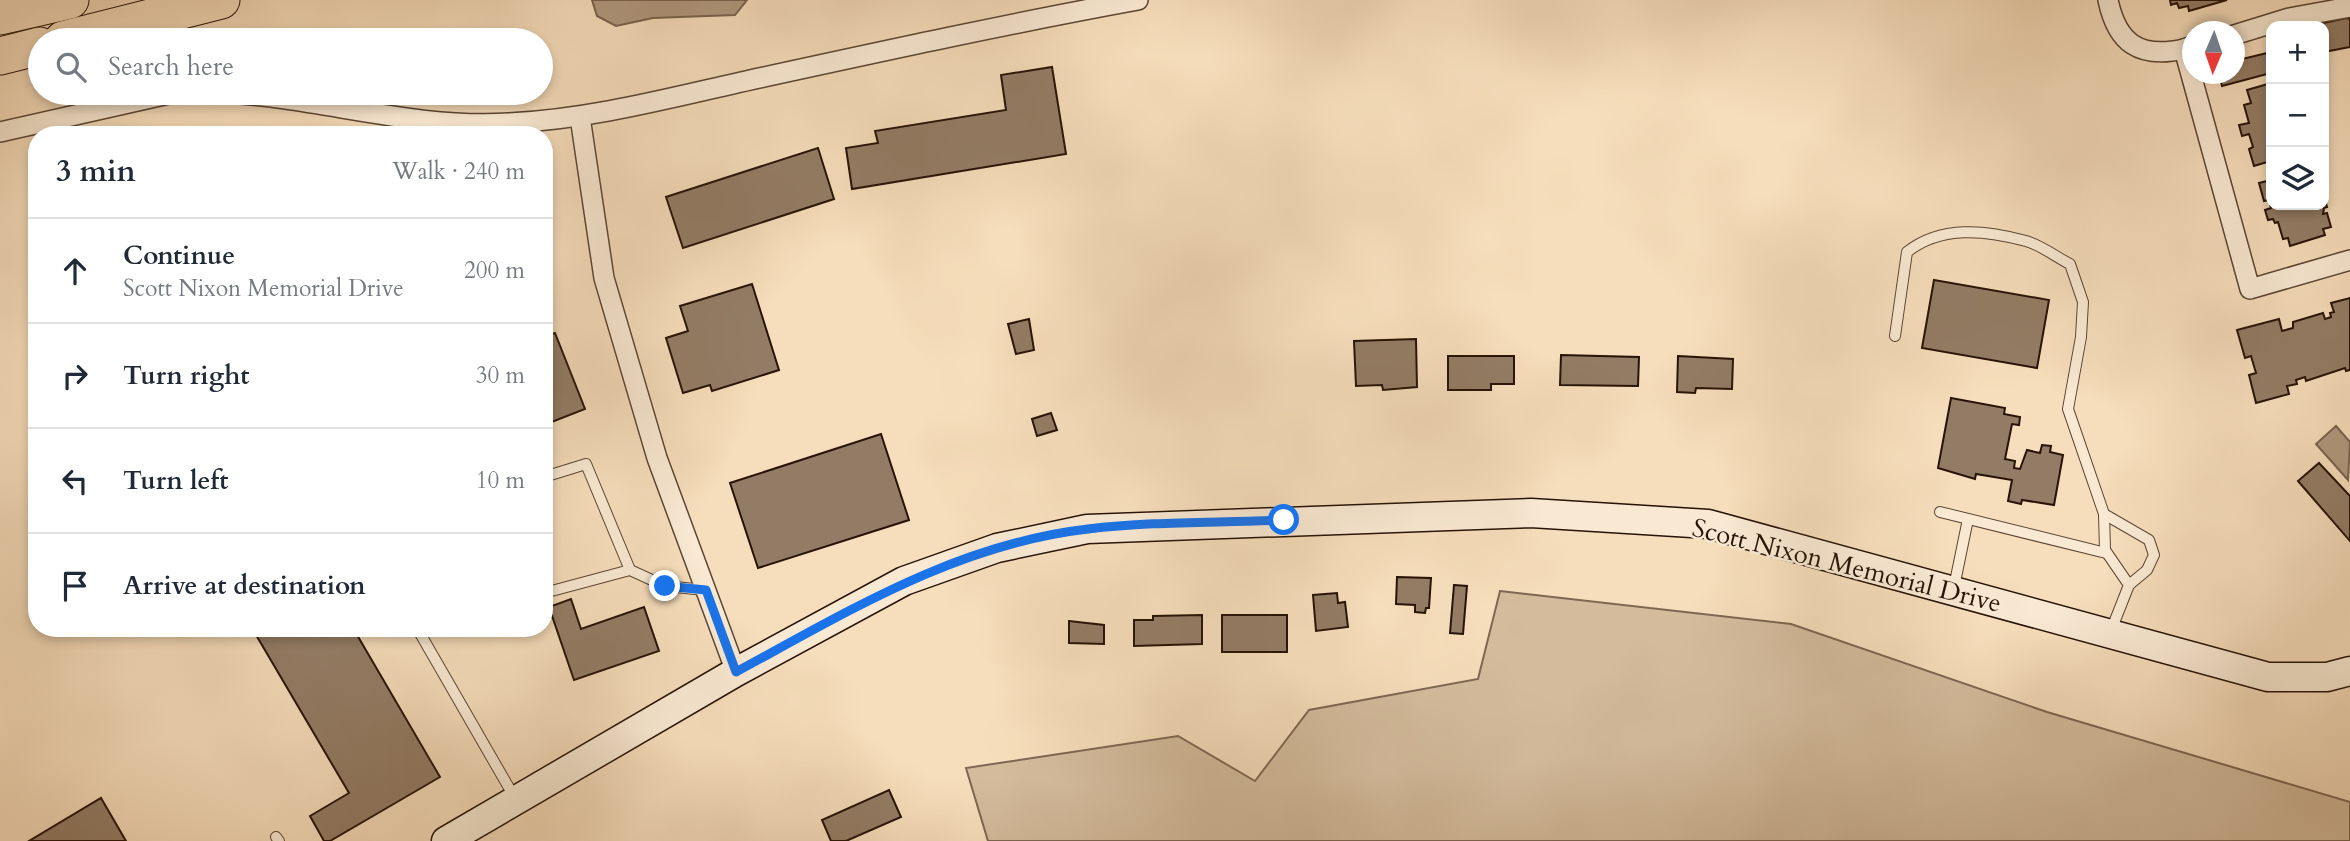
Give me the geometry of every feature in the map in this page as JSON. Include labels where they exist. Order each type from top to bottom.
[{"type":"highway","points":[[0,16],[70,0]]},
{"type":"highway","points":[[110,28],[221,0]]},
{"type":"highway","points":[[0,56],[28,49]]},
{"type":"main road","name":"Scott Nixon Memorial Drive","points":[[446,841],[736,672],[904,581],[997,548],[1087,529],[1531,513],[1708,524],[2268,677],[2327,677],[2350,671]]},
{"type":"street","points":[[316,105],[390,118],[458,124],[508,124],[580,117],[1004,25],[1138,0]]},
{"type":"street","points":[[2108,0],[2115,30],[2129,42],[2165,53],[2182,49]]},
{"type":"street","points":[[2245,32],[2289,18],[2350,7]]},
{"type":"street","points":[[2197,84],[2250,289],[2350,260]]},
{"type":"street","points":[[0,132],[120,105]]},
{"type":"street","points":[[580,117],[604,278],[657,458],[736,672]]},
{"type":"lane","points":[[1895,336],[1907,252],[1923,239],[1955,231],[2028,241],[2070,264],[2083,302],[2081,337],[2068,409],[2105,514],[2106,553],[2129,585]]},
{"type":"lane","points":[[553,474],[586,464],[630,570]]},
{"type":"lane","points":[[1940,512],[2106,553]]},
{"type":"lane","points":[[2105,514],[2149,540],[2154,555],[2147,570],[2129,585],[2110,634]]},
{"type":"lane","points":[[1954,591],[1968,519]]},
{"type":"lane","points":[[553,591],[630,570],[665,586],[706,590]]},
{"type":"lane","points":[[422,637],[516,800]]},
{"type":"shaded area","points":[[592,0],[747,0],[735,15],[653,18],[616,26],[597,16]]},
{"type":"shaded area","points":[[2336,426],[2350,442],[2348,480],[2316,444]]},
{"type":"shaded area","points":[[1500,591],[1791,624],[2047,712],[2350,802],[2350,841],[988,841],[966,768],[1178,736],[1255,781],[1309,710],[1478,679]]},
{"type":"building","points":[[2170,0],[2227,0],[2189,11],[2188,6],[2179,8],[2177,3],[2171,5]]},
{"type":"building","points":[[2350,19],[2350,47],[2329,51],[2329,22]]},
{"type":"building","points":[[2266,53],[2266,74],[2245,80],[2245,58]]},
{"type":"building","points":[[1052,67],[1066,154],[852,189],[846,148],[878,143],[875,131],[1006,110],[1001,75]]},
{"type":"building","points":[[2266,84],[2266,162],[2254,166],[2249,149],[2253,147],[2249,134],[2242,136],[2239,125],[2249,123],[2244,105],[2251,103],[2247,90]]},
{"type":"building","points":[[818,148],[834,199],[683,248],[666,197]]},
{"type":"building","points":[[2266,181],[2266,201],[2264,201],[2259,183]]},
{"type":"building","points":[[2265,210],[2324,210],[2323,214],[2327,213],[2331,227],[2323,229],[2325,235],[2290,246],[2288,238],[2283,239],[2278,222],[2268,220]]},
{"type":"building","points":[[1934,280],[2049,300],[2037,368],[1922,348]]},
{"type":"building","points":[[752,284],[779,370],[712,391],[710,385],[683,393],[666,338],[688,331],[680,306]]},
{"type":"building","points":[[2350,298],[2350,370],[2346,371],[2345,368],[2306,381],[2305,377],[2296,380],[2297,384],[2287,386],[2289,394],[2256,403],[2249,375],[2256,373],[2251,356],[2245,358],[2237,330],[2279,319],[2282,331],[2293,328],[2293,322],[2323,313],[2325,319],[2331,317],[2330,313],[2334,312],[2331,303]]},
{"type":"building","points":[[1029,319],[1034,350],[1016,354],[1008,324]]},
{"type":"building","points":[[555,333],[585,409],[553,421]]},
{"type":"building","points":[[1416,339],[1417,387],[1383,390],[1382,385],[1356,386],[1354,341]]},
{"type":"building","points":[[1561,355],[1639,357],[1638,386],[1560,385]]},
{"type":"building","points":[[1448,356],[1514,356],[1514,384],[1491,384],[1491,390],[1448,390]]},
{"type":"building","points":[[1678,356],[1733,359],[1732,389],[1696,388],[1695,393],[1677,392]]},
{"type":"building","points":[[1951,398],[2005,408],[2004,414],[2020,417],[2019,425],[2012,424],[2005,459],[2015,461],[2014,468],[2020,469],[2027,450],[2040,453],[2042,445],[2051,446],[2050,452],[2063,455],[2054,505],[2022,500],[2021,504],[2008,501],[2012,480],[1976,474],[1975,479],[1938,468]]},
{"type":"building","points":[[1051,413],[1057,430],[1037,436],[1032,419]]},
{"type":"building","points":[[881,434],[909,520],[758,568],[730,483]]},
{"type":"building","points":[[2319,463],[2350,496],[2350,541],[2298,481]]},
{"type":"building","points":[[1397,577],[1431,578],[1429,608],[1426,608],[1425,613],[1415,612],[1415,605],[1396,604]]},
{"type":"building","points":[[1454,585],[1467,586],[1463,634],[1450,633]]},
{"type":"building","points":[[1337,593],[1338,603],[1345,602],[1348,627],[1316,631],[1313,595]]},
{"type":"building","points":[[571,599],[581,629],[644,607],[659,651],[574,680],[553,619],[553,606]]},
{"type":"building","points":[[1202,615],[1202,644],[1134,646],[1134,620],[1153,620],[1153,616]]},
{"type":"building","points":[[1222,615],[1287,615],[1287,652],[1222,652]]},
{"type":"building","points":[[1069,621],[1104,625],[1104,644],[1069,643]]},
{"type":"building","points":[[257,637],[358,637],[440,777],[330,841],[324,841],[310,816],[349,793]]},
{"type":"building","points":[[889,790],[901,817],[846,841],[831,841],[822,820]]},
{"type":"building","points":[[101,798],[126,841],[29,841]]},
{"type":"route","points":[[665,586],[706,590],[736,672],[904,581],[945,564],[997,548],[1087,529],[1284,520]]}]
